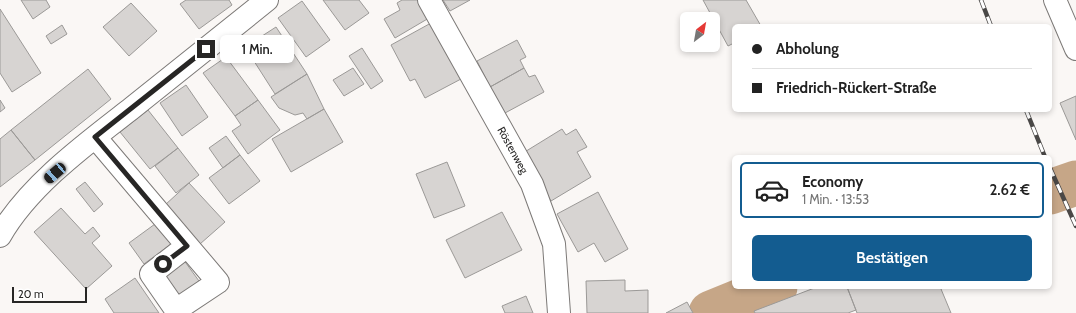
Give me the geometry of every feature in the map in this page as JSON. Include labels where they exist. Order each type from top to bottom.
[{"type":"street","points":[[0,236],[7,223],[35,191],[95,137],[267,0]]},
{"type":"street","name":"Röstenweg","points":[[429,0],[532,184],[554,244],[559,313]]},
{"type":"street","points":[[1055,0],[1076,49]]},
{"type":"street","points":[[95,137],[187,246]]},
{"type":"building","points":[[21,0],[46,0],[50,7],[33,19]]},
{"type":"building","points":[[186,0],[229,0],[232,5],[199,29],[180,4]]},
{"type":"building","points":[[323,0],[359,0],[369,13],[345,30]]},
{"type":"building","points":[[402,0],[419,0],[429,18],[395,38],[384,19],[400,10],[397,3]]},
{"type":"building","points":[[443,0],[470,0],[450,11]]},
{"type":"building","points":[[703,0],[746,0],[760,24],[732,24],[732,44],[728,46],[720,31],[720,12],[710,12]]},
{"type":"building","points":[[302,1],[330,40],[306,57],[278,18]]},
{"type":"building","points":[[131,3],[157,31],[129,56],[103,27]]},
{"type":"building","points":[[0,9],[41,73],[12,92],[0,73]]},
{"type":"building","points":[[431,23],[461,79],[425,98],[415,79],[410,81],[391,45]]},
{"type":"building","points":[[62,25],[67,34],[51,44],[46,36]]},
{"type":"building","points":[[276,27],[307,74],[275,94],[245,47]]},
{"type":"building","points":[[517,40],[526,57],[520,60],[524,68],[490,87],[477,61]]},
{"type":"building","points":[[362,48],[383,81],[371,89],[349,56]]},
{"type":"building","points":[[226,57],[258,100],[235,116],[203,73]]},
{"type":"building","points":[[353,68],[364,84],[344,96],[333,80]]},
{"type":"building","points":[[524,68],[529,77],[535,75],[544,92],[505,113],[490,87]]},
{"type":"building","points":[[88,69],[111,99],[35,160],[11,130]]},
{"type":"building","points":[[307,74],[324,109],[307,119],[303,113],[295,115],[279,108],[271,97]]},
{"type":"building","points":[[186,85],[208,117],[182,136],[160,103]]},
{"type":"building","points":[[1076,96],[1076,140],[1060,103]]},
{"type":"building","points":[[0,100],[5,108],[0,112]]},
{"type":"building","points":[[258,100],[280,130],[248,154],[232,131],[241,125],[235,116]]},
{"type":"building","points":[[324,109],[343,142],[291,172],[272,139]]},
{"type":"building","points":[[148,110],[178,148],[150,169],[120,132]]},
{"type":"building","points":[[562,129],[566,135],[576,129],[587,147],[577,152],[591,177],[551,201],[523,153]]},
{"type":"building","points":[[11,130],[35,160],[0,187],[0,139]]},
{"type":"building","points":[[226,136],[240,155],[223,168],[209,148]]},
{"type":"building","points":[[178,148],[199,175],[176,193],[155,166]]},
{"type":"building","points":[[240,155],[260,181],[229,204],[209,178]]},
{"type":"building","points":[[447,162],[465,206],[434,218],[416,174]]},
{"type":"building","points":[[85,182],[103,204],[94,212],[76,189]]},
{"type":"building","points":[[189,183],[225,222],[200,244],[165,205]]},
{"type":"building","points":[[598,192],[628,249],[605,262],[594,243],[578,252],[557,214]]},
{"type":"building","points":[[61,208],[85,234],[93,227],[100,236],[92,243],[112,266],[86,289],[34,232]]},
{"type":"building","points":[[502,212],[522,250],[465,278],[446,240]]},
{"type":"building","points":[[155,224],[171,244],[144,264],[129,243]]},
{"type":"building","points":[[183,259],[199,281],[176,298],[160,276]]},
{"type":"building","points":[[135,278],[159,313],[114,313],[105,299]]},
{"type":"building","points":[[625,280],[625,291],[648,290],[648,313],[587,313],[586,281]]},
{"type":"building","points":[[812,289],[848,289],[856,310],[848,313],[755,313],[754,311]]},
{"type":"building","points":[[848,289],[941,289],[951,313],[857,313]]},
{"type":"building","points":[[526,296],[533,313],[505,313],[502,306]]},
{"type":"building","points":[[687,302],[693,313],[666,313]]},
{"type":"waterway","points":[[1052,191],[1076,183]]},
{"type":"waterway","points":[[711,313],[770,289]]},
{"type":"railway","points":[[981,0],[990,24]]},
{"type":"railway","points":[[1027,112],[1044,155]]},
{"type":"railway","points":[[1052,172],[1076,226]]},
{"type":"route","points":[[163,264],[187,246],[95,137],[206,49]]}]
